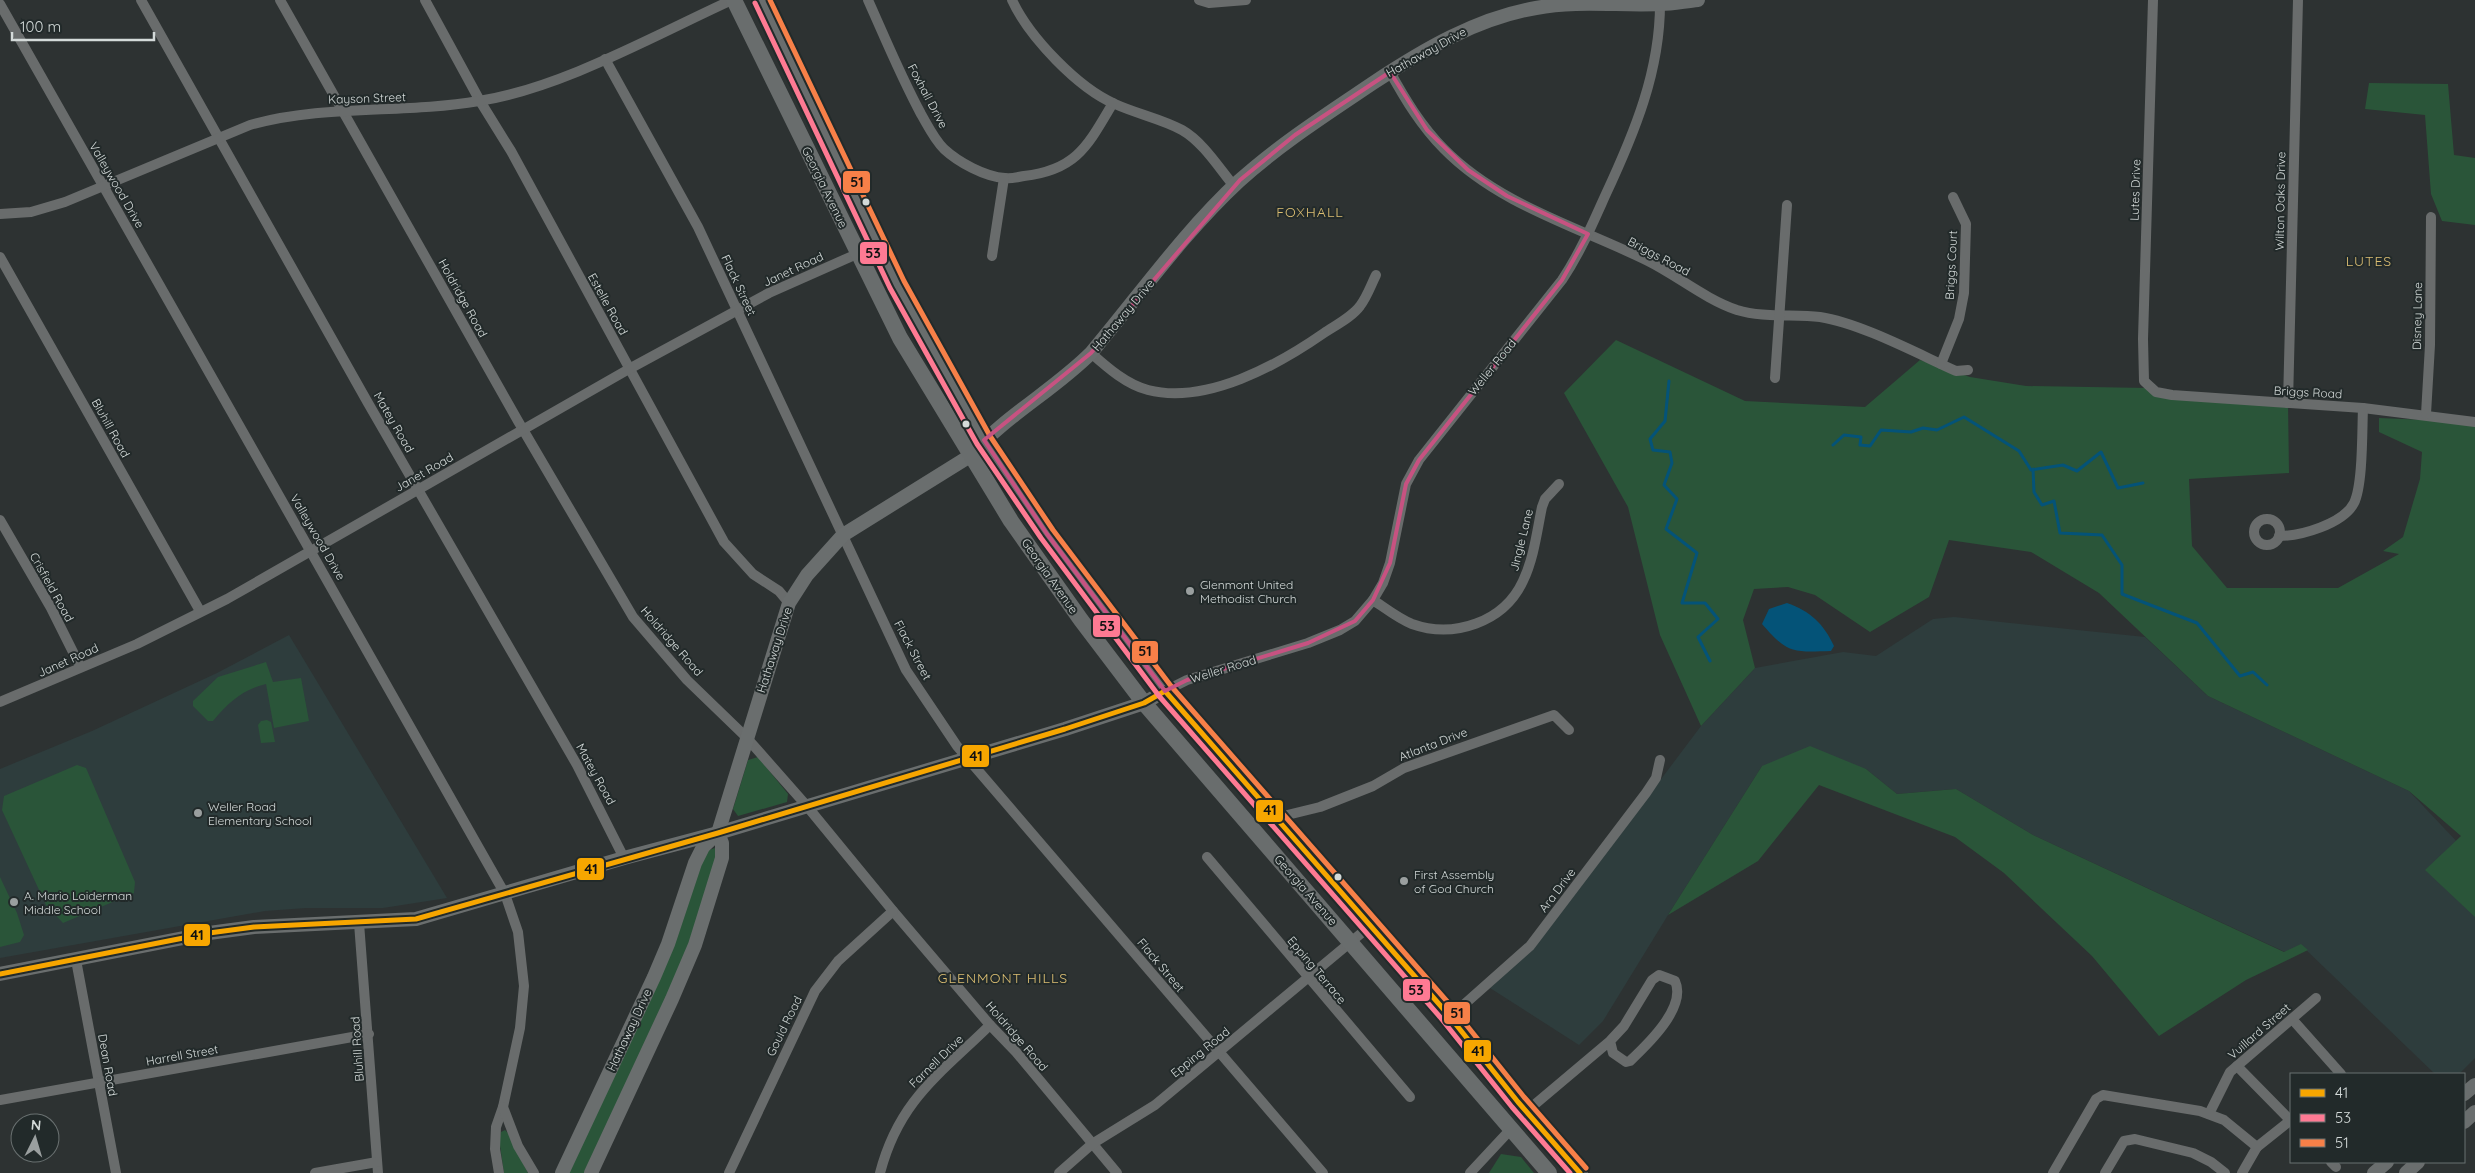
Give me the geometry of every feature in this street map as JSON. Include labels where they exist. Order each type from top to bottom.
[{"type":"main road","name":"Georgia Avenue","points":[[733,0],[900,338],[1011,521],[1080,620],[1144,703],[1549,1173]]},
{"type":"main road","name":"Georgia Avenue","points":[[762,0],[897,284],[984,440],[1047,534],[1165,691],[1450,1017],[1580,1173]]},
{"type":"street","name":"Matey Road","points":[[141,0],[577,765],[624,858]]},
{"type":"street","name":"Holdridge Road","points":[[280,0],[523,430],[633,617],[687,680],[746,737],[806,805],[893,911],[990,1025],[1016,1052],[1117,1173]]},
{"type":"street","name":"Estelle Road","points":[[425,0],[480,101],[511,151],[724,542],[753,574],[779,592],[789,603]]},
{"type":"street","name":"Kayson Street","points":[[0,214],[31,212],[65,202],[250,125],[280,117],[310,113],[432,107],[480,101],[530,90],[605,59],[733,0]]},
{"type":"street","name":"Foxhall Drive","points":[[868,0],[912,96],[933,134],[944,148],[957,159],[980,171],[1004,178],[1044,174],[1067,163],[1088,146],[1113,103]]},
{"type":"street","points":[[1012,0],[1037,40],[1072,75],[1113,103],[1183,130],[1196,141],[1234,186]]},
{"type":"street","points":[[1199,0],[1209,3],[1246,0]]},
{"type":"street","name":"Hathaway Drive","points":[[562,1173],[654,977],[668,944],[695,863],[703,847],[718,833],[746,737],[789,603],[806,575],[843,536],[970,456],[984,440],[1074,370],[1092,353],[1190,235],[1234,186],[1295,135],[1390,72],[1452,35],[1482,23],[1535,8],[1582,2],[1698,0]]},
{"type":"street","name":"Lutes Drive","points":[[2144,381],[2143,339],[2153,0]]},
{"type":"street","name":"Wilton Oaks Drive","points":[[2288,403],[2298,0]]},
{"type":"street","name":"Weller Road","points":[[0,974],[209,933],[254,927],[293,923],[359,923],[416,919],[624,858],[718,833],[806,805],[1065,729],[1144,703],[1187,680],[1308,643],[1340,630],[1355,621],[1373,600],[1382,583],[1390,563],[1406,484],[1419,460],[1562,280],[1578,255],[1630,141],[1643,107],[1656,54],[1660,2]]},
{"type":"street","name":"Valleywood Drive","points":[[0,4],[505,894],[518,932],[524,986],[520,1028],[503,1107],[496,1127],[499,1173]]},
{"type":"street","name":"Flack Street","points":[[605,59],[698,227],[906,670],[958,746],[1323,1173]]},
{"type":"street","name":"Briggs Road","points":[[1390,72],[1427,130],[1468,170],[1507,196],[1648,261],[1724,305],[1740,311],[1820,318],[1852,326],[1956,371],[1968,370]]},
{"type":"street","points":[[992,256],[1004,178]]},
{"type":"street","name":"Briggs Court","points":[[1941,364],[1959,319],[1964,293],[1966,224],[1953,197]]},
{"type":"street","points":[[1775,378],[1787,205]]},
{"type":"street","name":"Disney Lane","points":[[2426,414],[2430,346],[2432,217]]},
{"type":"street","name":"Janet Road","points":[[0,702],[52,681],[80,666],[137,644],[227,599],[737,310],[769,293],[857,254]]},
{"type":"street","name":"Bluhill Road","points":[[0,257],[200,611]]},
{"type":"street","points":[[1092,353],[1118,376],[1147,390],[1172,394],[1200,391],[1245,377],[1296,352],[1348,317],[1360,306],[1376,276]]},
{"type":"street","name":"Briggs Road","points":[[2144,381],[2156,392],[2172,396],[2363,408],[2426,414],[2475,422]]},
{"type":"street","points":[[2279,536],[2295,536],[2326,525],[2345,513],[2354,503],[2358,486],[2363,408]]},
{"type":"street","name":"Jingle Lane","points":[[1373,600],[1411,624],[1435,630],[1467,628],[1489,619],[1504,608],[1523,581],[1529,565],[1542,507],[1546,499],[1559,484]]},
{"type":"street","name":"Crisfield Road","points":[[0,520],[51,608],[80,666]]},
{"type":"street","name":"Atlanta Drive","points":[[1275,818],[1320,807],[1373,786],[1404,768],[1554,715],[1569,730]]},
{"type":"street","name":"Ara Drive","points":[[1450,1017],[1530,946],[1646,794],[1656,778],[1660,760]]},
{"type":"street","name":"Hathaway Drive","points":[[590,1173],[672,999],[694,945],[722,858],[722,843],[718,833]]},
{"type":"street","name":"Epping Terrace","points":[[1207,858],[1410,1097]]},
{"type":"street","name":"Gould Road","points":[[729,1173],[815,991],[838,961],[893,911]]},
{"type":"street","name":"Bluhill Road","points":[[359,923],[378,1173]]},
{"type":"street","name":"Epping Road","points":[[1059,1173],[1092,1144],[1155,1105],[1220,1053],[1370,926]]},
{"type":"street","name":"Dean Road","points":[[76,960],[116,1173]]},
{"type":"street","points":[[1527,1111],[1610,1041],[1624,1026],[1652,980],[1659,974],[1675,981],[1678,988],[1677,998],[1666,1019],[1656,1035],[1630,1061],[1626,1062],[1613,1053],[1610,1041]]},
{"type":"street","name":"Vuillard Street","points":[[2209,1114],[2220,1088],[2230,1072],[2316,998]]},
{"type":"street","points":[[2292,1019],[2339,1073]]},
{"type":"street","name":"Farnell Drive","points":[[880,1173],[885,1156],[897,1130],[915,1098],[937,1073],[990,1025]]},
{"type":"street","name":"Harrell Street","points":[[0,1100],[368,1034]]},
{"type":"street","points":[[2237,1066],[2290,1120]]},
{"type":"street","points":[[2465,1093],[2475,1084]]},
{"type":"street","points":[[2053,1173],[2096,1099],[2103,1095],[2209,1114],[2224,1120],[2257,1147]]},
{"type":"street","points":[[503,1107],[518,1146],[534,1173]]},
{"type":"street","points":[[2465,1121],[2475,1112]]},
{"type":"street","points":[[2242,1173],[2257,1147],[2290,1122]]},
{"type":"street","points":[[1470,1173],[1511,1129]]},
{"type":"street","points":[[2106,1173],[2124,1141],[2135,1139],[2200,1156],[2225,1173]]},
{"type":"street","points":[[315,1173],[377,1162]]},
{"type":"street","points":[[2374,1173],[2386,1163]]},
{"type":"street","points":[[2406,1173],[2417,1163]]},
{"type":"highlighted area","points":[[1390,72],[1427,130],[1468,170],[1507,196],[1588,234],[1562,280],[1419,460],[1406,484],[1390,563],[1373,600],[1355,621],[1308,643],[1187,680],[1165,691],[1047,534],[984,440],[1091,353],[1240,180],[1295,135]]},
{"type":"shaded area","points":[[1954,617],[2145,637],[2208,696],[2409,791],[2460,845],[2475,875],[2475,1058],[2460,1073],[2434,1073],[2301,945],[2285,952],[2033,835],[1956,789],[1897,794],[1866,769],[1762,766],[1603,1021],[1579,1045],[1490,988],[1540,940],[1701,726],[1755,668],[1843,652],[1876,656],[1933,619]]},
{"type":"shaded area","name":"Weller Road Elementary School","points":[[289,635],[447,898],[383,908],[306,908],[265,911],[0,958],[0,769],[92,731],[217,673]]},
{"type":"green space","points":[[2369,83],[2448,84],[2454,155],[2475,158],[2475,225],[2442,221],[2431,194],[2425,115],[2365,109]]},
{"type":"green space","points":[[1616,340],[1745,401],[1865,407],[1920,360],[1970,377],[2026,386],[2147,388],[2288,403],[2289,473],[2189,479],[2192,546],[2227,588],[2338,588],[2399,554],[2383,551],[2403,537],[2420,479],[2422,452],[2379,432],[2379,418],[2475,422],[2475,917],[2425,870],[2461,836],[2409,791],[2208,696],[2099,593],[2031,552],[1949,540],[1929,597],[1870,632],[1815,595],[1788,587],[1754,589],[1743,620],[1755,668],[1701,726],[1660,635],[1628,507],[1564,393]]},
{"type":"green space","points":[[266,662],[273,682],[301,678],[309,721],[274,728],[266,684],[243,693],[213,721],[208,721],[193,706],[193,701],[218,677]]},
{"type":"green space","points":[[267,720],[271,722],[275,742],[261,743],[258,725],[261,721]]},
{"type":"green space","points":[[1810,746],[1866,769],[1897,794],[1956,789],[2033,835],[2284,952],[2301,944],[2308,950],[2246,980],[2159,1036],[2092,956],[2004,873],[1955,837],[1819,785],[1758,861],[1668,915],[1762,766]]},
{"type":"green space","points":[[758,757],[788,794],[787,802],[738,816],[733,809],[748,760]]},
{"type":"green space","points":[[77,765],[86,768],[135,882],[134,893],[63,923],[46,905],[2,810],[4,796]]},
{"type":"green space","points":[[715,848],[718,850],[700,914],[678,972],[585,1173],[569,1173],[706,851]]},
{"type":"green space","points":[[0,877],[17,913],[24,935],[20,942],[0,947]]},
{"type":"green space","points":[[505,1130],[528,1173],[504,1173],[499,1139],[501,1132]]},
{"type":"green space","points":[[1501,1154],[1521,1157],[1534,1173],[1489,1173]]},
{"type":"water","points":[[1787,603],[1803,610],[1821,625],[1834,646],[1831,651],[1799,651],[1785,646],[1771,634],[1762,624],[1769,609]]},
{"type":"waterway","points":[[1669,381],[1665,421],[1650,439],[1653,450],[1670,452],[1672,463],[1664,485],[1677,499],[1666,529],[1697,553],[1682,603],[1705,603],[1718,619],[1698,637],[1710,661]]},
{"type":"waterway","points":[[1833,445],[1844,435],[1861,437],[1860,445],[1870,446],[1881,430],[1911,432],[1923,428],[1937,430],[1964,417],[2019,451],[2031,470],[2063,465],[2077,471],[2101,452],[2118,488],[2143,483]]},
{"type":"waterway","points":[[2033,469],[2034,492],[2042,505],[2054,501],[2060,533],[2102,535],[2122,565],[2122,594],[2197,623],[2240,676],[2253,672],[2267,685]]},
{"type":"transit line","name":"51","points":[[770,0],[904,281],[990,436],[1053,530],[1171,686],[1452,1007],[1524,1097],[1586,1168]]},
{"type":"transit line","name":"53","points":[[755,3],[890,288],[977,444],[1041,538],[1159,696],[1440,1017],[1512,1107],[1570,1173]]},
{"type":"transit line","name":"41","points":[[1165,691],[1446,1012],[1518,1102],[1580,1173]]},
{"type":"transit line","name":"41","points":[[0,974],[209,933],[254,927],[416,919],[718,833],[1065,729],[1144,703],[1165,691]]},
{"type":"place","name":"Glenmont United Methodist Church","points":[[1190,591]]},
{"type":"place","name":"Weller Road Elementary School","points":[[198,813]]},
{"type":"place","name":"First Assembly of God Church","points":[[1404,881]]},
{"type":"place","name":"A. Mario Loiderman Middle School","points":[[14,902]]},
{"type":"district","name":"FOXHALL","points":[[1310,212]]},
{"type":"district","name":"LUTES","points":[[2369,261]]},
{"type":"district","name":"GLENMONT HILLS","points":[[1003,978]]}]
